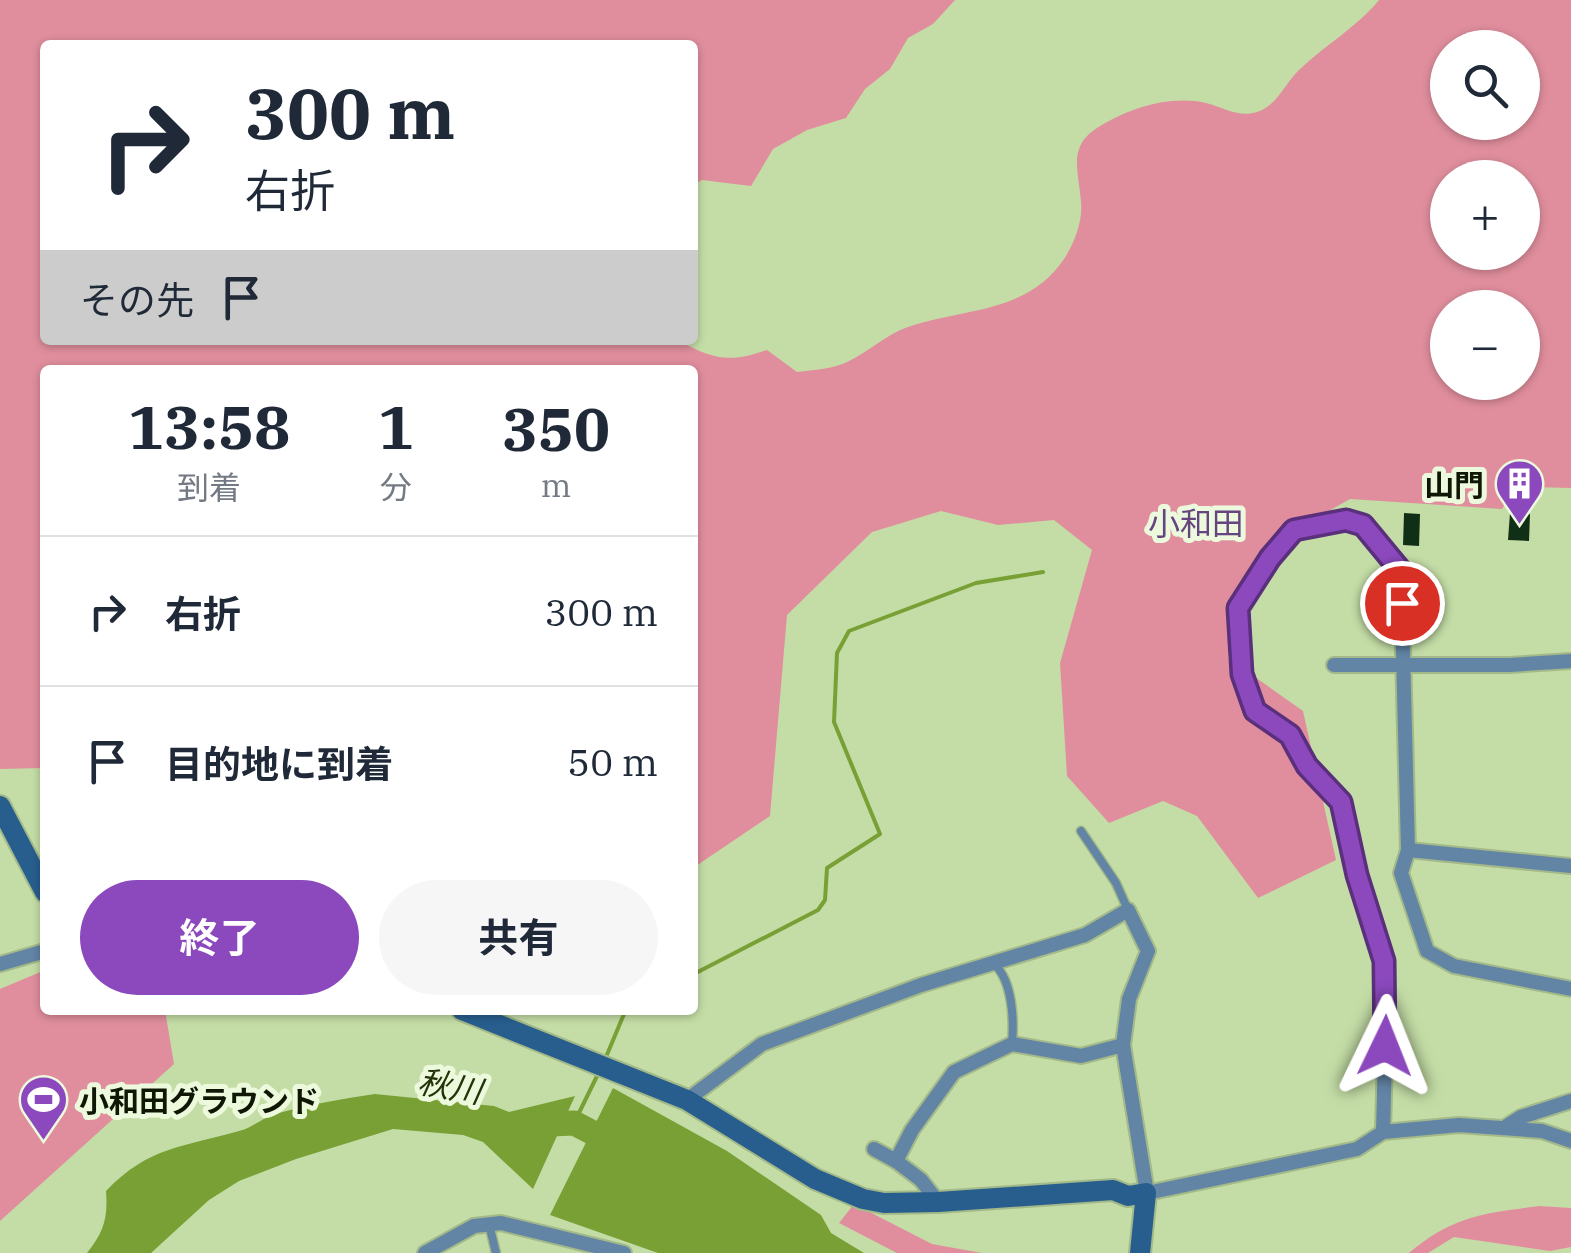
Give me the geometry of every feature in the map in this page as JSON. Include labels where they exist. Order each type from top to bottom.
[{"type":"street","points":[[1383,1132],[1387,981],[1341,802],[1307,766],[1290,735],[1255,711],[1242,674],[1238,608],[1294,530],[1346,520],[1363,525],[1407,572],[1404,666],[1408,850],[1401,873],[1427,950],[1454,966],[1571,989]]},
{"type":"street","points":[[1334,665],[1571,661]]},
{"type":"street","points":[[0,806],[40,882]]},
{"type":"street","points":[[1408,850],[1571,866]]},
{"type":"street","points":[[687,1100],[762,1044],[809,1030],[870,1002],[1085,935],[1128,910],[1148,951],[1128,999],[1123,1045],[1146,1193],[1357,1149],[1383,1132],[1507,1126],[1542,1131],[1571,1142]]},
{"type":"street","points":[[0,964],[40,953]]},
{"type":"street","points":[[474,1015],[687,1100],[840,1191],[884,1203],[1113,1190],[1128,1196],[1146,1193],[1140,1253]]},
{"type":"street","points":[[896,1160],[912,1130],[954,1072],[1012,1044],[1082,1056],[1123,1045]]},
{"type":"street","points":[[1507,1126],[1521,1117],[1571,1100]]},
{"type":"street","points":[[874,1149],[921,1180],[938,1202]]},
{"type":"street","points":[[425,1253],[474,1226],[488,1224],[541,1231],[624,1253]]},
{"type":"lane","points":[[1081,831],[1116,883],[1128,910]]},
{"type":"lane","points":[[994,964],[1002,971],[1014,1022],[1012,1044]]},
{"type":"lane","points":[[488,1224],[496,1253]]},
{"type":"shaded area","points":[[0,0],[955,0],[933,24],[908,38],[890,69],[865,89],[846,118],[807,130],[773,149],[751,186],[698,182],[698,40],[40,40],[40,345],[688,345],[732,358],[767,350],[797,372],[843,364],[908,327],[1013,300],[1049,277],[1068,253],[1079,224],[1077,161],[1082,143],[1097,128],[1122,115],[1178,101],[1206,103],[1244,114],[1264,109],[1299,70],[1379,0],[1571,0],[1571,488],[1530,487],[1524,495],[1507,501],[1502,509],[1350,499],[1276,541],[1244,591],[1228,658],[1303,711],[1336,860],[1258,898],[1197,816],[1163,801],[1109,823],[1067,776],[1060,663],[1092,550],[1054,520],[998,525],[941,511],[872,532],[787,615],[770,816],[698,865],[698,365],[40,365],[40,768],[0,769]]},
{"type":"shaded area","name":"小和田グラウンド","points":[[40,972],[40,1015],[166,1015],[174,1064],[0,1221],[0,989]]},
{"type":"shaded area","points":[[613,1088],[727,1151],[821,1215],[831,1233],[864,1253],[658,1253],[550,1215]]},
{"type":"shaded area","points":[[375,1094],[494,1106],[509,1112],[575,1096],[533,1189],[483,1142],[463,1135],[393,1129],[239,1181],[209,1200],[151,1253],[87,1253],[104,1224],[106,1191],[152,1156],[244,1130],[275,1114]]},
{"type":"shaded area","points":[[854,1204],[932,1244],[982,1253],[897,1253],[839,1223]]},
{"type":"shaded area","points":[[1539,1206],[1571,1208],[1571,1247],[1550,1251],[1454,1237],[1428,1253],[1409,1253],[1440,1231],[1470,1218]]},
{"type":"building","points":[[1404,513],[1420,514],[1419,546],[1403,545]]},
{"type":"building","name":"山門","points":[[1510,513],[1530,514],[1529,541],[1508,540]]},
{"type":"waterway","points":[[698,972],[818,910],[825,900],[827,868],[880,834],[834,722],[837,653],[849,631],[976,583],[1043,572]]},
{"type":"waterway","points":[[606,1057],[624,1015]]},
{"type":"waterway","points":[[574,1123],[600,1070]]},
{"type":"waterway","name":"秋川","points":[[528,1125],[574,1123],[622,1148]]},
{"type":"place","name":"山門","points":[[1519,526]]},
{"type":"place","name":"小和田グラウンド","points":[[44,1142]]},
{"type":"district","name":"小和田","points":[[1196,523]]},
{"type":"route","points":[[1385,1046],[1384,961],[1351,853],[1341,802],[1316,778],[1290,735],[1265,722],[1255,711],[1242,674],[1238,608],[1270,558],[1294,530],[1346,520],[1363,525],[1401,571],[1402,603]]}]
